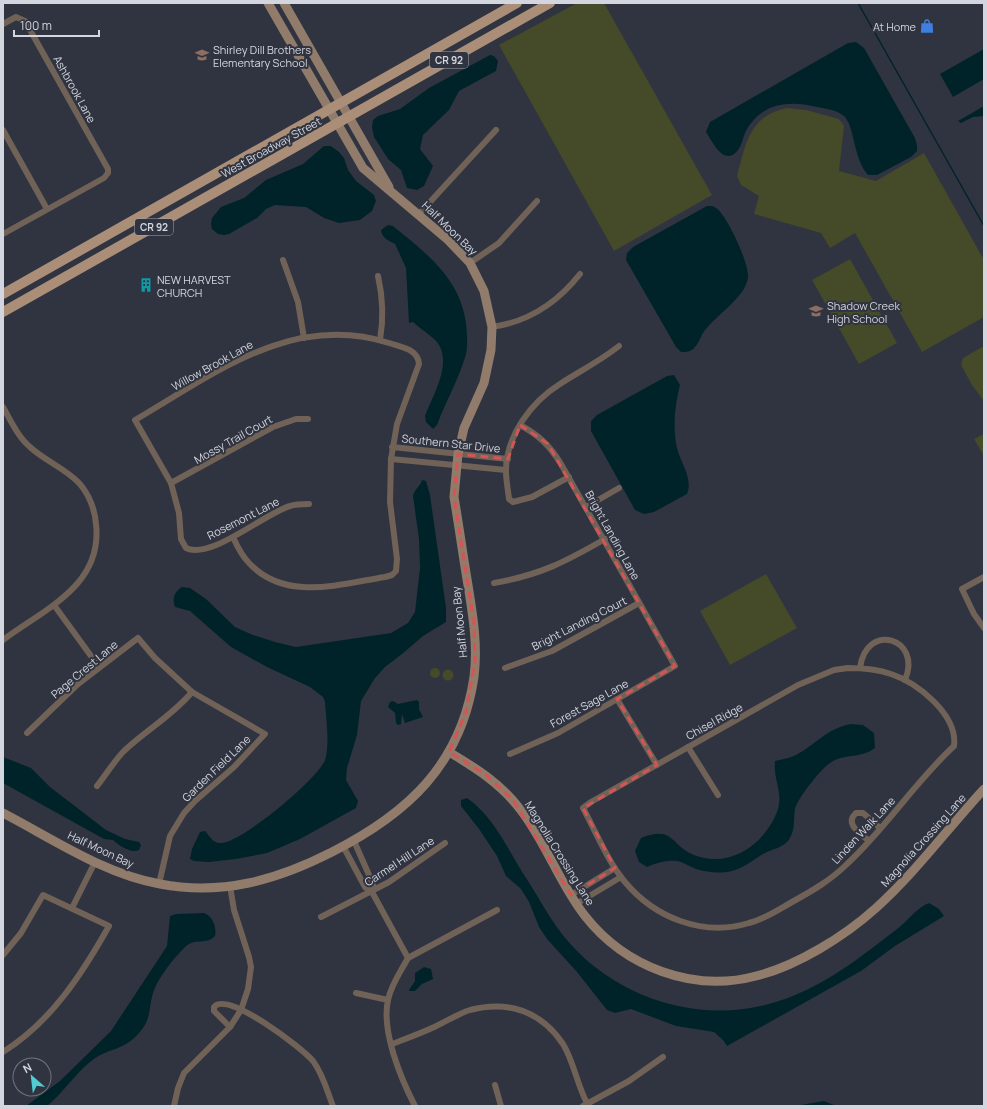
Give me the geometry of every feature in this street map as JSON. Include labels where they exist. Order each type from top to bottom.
[{"type":"main road","name":"West Broadway Street","points":[[3,294],[517,3]]},
{"type":"main road","name":"West Broadway Street","points":[[3,312],[550,3]]},
{"type":"main road","points":[[408,64],[413,70],[419,71],[454,58]]},
{"type":"street","name":"Half Moon Bay","points":[[3,812],[95,862],[128,877],[159,884],[193,888],[230,886],[267,880],[354,841],[374,829],[403,807],[424,786],[449,752],[466,712],[475,661],[474,623],[454,497],[458,454],[464,428],[484,383],[491,350],[492,327],[484,292],[470,263],[447,239],[391,190],[378,182],[363,168],[336,124],[268,3]]},
{"type":"street","name":"Half Moon Bay","points":[[284,3],[391,190]]},
{"type":"street","name":"Ashbrook Lane","points":[[3,24],[16,17],[20,17],[25,21],[107,166],[108,173],[104,178],[47,209]]},
{"type":"street","points":[[298,57],[310,50]]},
{"type":"street","points":[[3,130],[47,209],[3,234]]},
{"type":"street","points":[[419,214],[496,130]]},
{"type":"street","points":[[470,263],[499,243],[537,202]]},
{"type":"street","points":[[283,260],[288,270],[298,302],[304,338]]},
{"type":"street","points":[[492,327],[506,325],[541,310],[568,288],[580,274]]},
{"type":"street","points":[[378,276],[384,314],[380,340]]},
{"type":"street","name":"Willow Brook Lane","points":[[171,483],[135,420],[255,351],[280,343],[304,338],[334,335],[380,340],[412,351],[418,357],[419,364],[403,405],[392,447]]},
{"type":"street","points":[[569,476],[532,497],[513,502],[509,499],[506,470],[514,437],[532,407],[550,390],[598,362],[619,346]]},
{"type":"street","points":[[3,407],[16,430],[29,447],[70,475],[85,490],[96,520],[97,541],[90,565],[79,583],[54,605],[3,640]]},
{"type":"street","name":"Mossy Trail Court","points":[[171,483],[274,427],[296,419],[308,419]]},
{"type":"street","name":"Bright Landing Lane","points":[[520,425],[548,444],[569,476],[675,666]]},
{"type":"street","points":[[233,537],[242,554],[257,571],[266,577],[288,586],[314,588],[392,575],[396,572],[397,559],[390,502],[392,447]]},
{"type":"street","name":"Southern Star Drive","points":[[392,447],[508,459]]},
{"type":"street","name":"Southern Star Drive","points":[[391,459],[506,470]]},
{"type":"street","name":"Rosemont Lane","points":[[171,483],[179,513],[181,539],[186,548],[193,550],[202,549],[233,537],[282,509],[299,504],[309,504]]},
{"type":"street","points":[[586,507],[619,488]]},
{"type":"street","points":[[494,583],[536,574],[572,558],[605,539]]},
{"type":"street","points":[[984,577],[962,589],[974,614],[984,628]]},
{"type":"street","name":"Bright Landing Court","points":[[505,668],[552,651],[639,603]]},
{"type":"street","points":[[54,605],[99,667]]},
{"type":"street","name":"Page Crest Lane","points":[[27,733],[78,684],[138,638],[155,658],[192,692]]},
{"type":"street","points":[[860,668],[862,657],[870,646],[878,640],[895,641],[904,649],[910,663],[905,680]]},
{"type":"street","name":"Forest Sage Lane","points":[[510,754],[558,733],[675,666]]},
{"type":"street","name":"Chisel Ridge","points":[[583,808],[688,747],[816,676],[834,670],[871,668],[892,674],[905,680],[922,690],[936,703],[948,718],[956,735]]},
{"type":"street","points":[[97,786],[122,752],[146,732],[165,720],[192,692]]},
{"type":"street","name":"Garden Field Lane","points":[[159,884],[170,836],[184,813],[195,801],[234,767],[264,734],[192,692]]},
{"type":"street","points":[[617,699],[657,765]]},
{"type":"street","name":"Linden Walk Lane","points":[[583,808],[621,877],[647,904],[674,919],[708,928],[730,927],[759,920],[810,892],[836,874],[869,842],[942,757],[954,746],[956,735]]},
{"type":"street","points":[[688,747],[718,795]]},
{"type":"street","name":"Magnolia Crossing Lane","points":[[449,752],[485,774],[507,793],[536,833],[576,904],[605,938],[630,957],[647,966],[675,976],[700,980],[725,981],[755,977],[778,969],[849,930],[899,887],[984,789]]},
{"type":"street","points":[[869,842],[852,826],[852,817],[856,813],[863,813],[880,828]]},
{"type":"street","points":[[354,841],[373,884],[372,892]]},
{"type":"street","name":"Carmel Hill Lane","points":[[321,916],[372,892],[445,843]]},
{"type":"street","points":[[343,846],[365,887],[372,892],[408,958]]},
{"type":"street","points":[[72,908],[95,862]]},
{"type":"street","points":[[571,895],[615,868]]},
{"type":"street","points":[[576,904],[621,877]]},
{"type":"street","points":[[174,1106],[178,1088],[184,1073],[230,1027],[241,1010],[248,989],[250,967],[247,947],[234,910],[230,886]]},
{"type":"street","points":[[3,955],[21,933],[43,894],[109,926],[90,960],[58,1003],[23,1037],[3,1052]]},
{"type":"street","points":[[415,1106],[405,1085],[392,1044],[388,1023],[388,1000],[397,978],[408,958],[497,910]]},
{"type":"street","points":[[356,993],[388,1000]]},
{"type":"street","points":[[230,1027],[216,1015],[214,1007],[222,1003],[241,1010],[269,1026],[305,1053],[314,1063],[322,1077],[333,1106]]},
{"type":"street","points":[[392,1044],[469,1011],[503,1006],[516,1008],[529,1013],[541,1022],[562,1043],[585,1105],[636,1077],[663,1057]]},
{"type":"street","points":[[495,1085],[501,1106]]},
{"type":"highlighted area","points":[[520,425],[548,444],[675,666],[617,699],[657,765],[583,808],[615,868],[571,895],[513,800],[485,774],[449,752],[466,712],[475,661],[474,623],[454,497],[458,454],[508,459]]},
{"type":"green space","points":[[577,3],[604,3],[712,195],[614,251],[499,45]]},
{"type":"green space","points":[[787,108],[806,110],[839,119],[844,126],[839,171],[876,181],[924,153],[984,260],[984,317],[922,352],[855,233],[830,248],[821,233],[754,214],[759,196],[741,185],[737,176],[743,153],[751,133],[757,124],[764,117]]},
{"type":"green space","points":[[850,259],[897,343],[859,364],[812,280]]},
{"type":"green space","points":[[984,346],[984,401],[972,385],[961,365],[963,358]]},
{"type":"green space","points":[[984,434],[984,456],[974,439]]},
{"type":"green space","points":[[766,574],[797,628],[730,665],[700,611]]},
{"type":"green space","points":[[433,668],[437,668],[439,669],[439,677],[433,678],[430,675],[430,671]]},
{"type":"green space","points":[[446,670],[450,670],[452,671],[452,679],[446,680],[443,677],[443,673]]},
{"type":"shaded area","points":[[856,42],[864,48],[915,138],[917,151],[911,157],[877,175],[868,175],[859,160],[848,121],[844,116],[828,109],[802,104],[783,104],[774,106],[758,115],[746,131],[738,150],[733,155],[723,155],[715,146],[706,132],[710,122],[848,43]]},
{"type":"shaded area","points":[[984,49],[984,79],[953,97],[940,74]]},
{"type":"shaded area","points":[[490,55],[494,56],[498,61],[496,71],[459,91],[449,110],[423,135],[420,149],[433,166],[424,186],[417,190],[407,188],[401,170],[388,159],[374,137],[372,128],[373,120],[378,116],[400,109],[429,88]]},
{"type":"shaded area","points":[[984,106],[984,116],[973,117],[961,123],[958,121]]},
{"type":"shaded area","points":[[324,146],[331,146],[339,152],[344,158],[348,170],[356,181],[374,195],[376,201],[372,211],[360,220],[339,223],[324,218],[306,207],[275,205],[266,209],[257,218],[229,234],[218,234],[212,229],[212,218],[221,207],[244,198],[266,180],[303,164]]},
{"type":"shaded area","points":[[707,206],[714,207],[721,212],[726,220],[742,252],[748,272],[748,278],[746,285],[737,299],[711,323],[695,347],[692,350],[681,352],[676,347],[626,260],[627,253],[633,247]]},
{"type":"shaded area","points":[[388,225],[393,226],[440,268],[457,293],[466,323],[466,354],[460,372],[437,425],[433,429],[426,422],[425,416],[437,389],[443,359],[437,342],[413,322],[409,323],[406,268],[395,244],[386,239],[382,233],[381,230]]},
{"type":"shaded area","points":[[674,375],[680,385],[675,414],[676,443],[689,481],[689,488],[687,494],[654,512],[644,514],[635,510],[591,431],[591,421],[597,415],[667,376]]},
{"type":"shaded area","points":[[422,480],[426,481],[430,495],[446,608],[446,622],[423,636],[385,667],[375,678],[361,701],[357,735],[347,768],[346,780],[358,801],[356,808],[300,839],[267,853],[209,862],[194,861],[190,859],[192,849],[200,832],[205,831],[214,841],[218,843],[231,840],[245,833],[261,822],[309,781],[325,760],[327,731],[325,702],[323,697],[310,687],[267,667],[231,647],[190,611],[175,607],[175,593],[182,587],[190,588],[206,599],[235,627],[253,635],[296,647],[391,633],[408,623],[415,612],[420,568],[419,539],[413,496]]},
{"type":"shaded area","points":[[417,700],[419,702],[419,709],[423,717],[405,723],[402,714],[401,724],[398,725],[396,723],[395,713],[388,707],[390,702],[393,701],[398,704]]},
{"type":"shaded area","points":[[850,724],[863,725],[874,733],[875,748],[864,754],[835,760],[821,771],[810,784],[797,804],[791,837],[784,845],[763,854],[740,868],[726,872],[701,870],[677,861],[662,862],[647,867],[639,862],[635,851],[641,838],[660,834],[671,838],[686,851],[707,859],[720,859],[744,851],[763,835],[777,812],[779,805],[779,793],[775,775],[775,761],[796,755],[833,730]]},
{"type":"shaded area","points":[[3,757],[31,768],[50,787],[106,830],[125,839],[139,842],[141,845],[139,850],[132,851],[113,840],[104,839],[3,783]]},
{"type":"shaded area","points":[[467,798],[485,814],[557,927],[582,956],[606,975],[632,990],[660,1001],[689,1008],[719,1010],[749,1008],[779,1001],[811,988],[841,970],[870,950],[925,905],[929,903],[939,909],[944,916],[895,946],[861,971],[727,1046],[714,1032],[676,1026],[631,1009],[615,1013],[607,1010],[577,972],[547,939],[539,927],[529,902],[521,889],[506,876],[497,856],[461,806],[461,800]]},
{"type":"shaded area","points":[[204,913],[212,919],[214,923],[215,936],[206,941],[189,944],[171,963],[162,975],[155,989],[146,1024],[130,1042],[104,1053],[90,1062],[47,1106],[26,1106],[38,1097],[52,1097],[52,1087],[60,1081],[111,1031],[167,946],[170,916],[176,914]]},
{"type":"shaded area","points":[[424,967],[431,969],[433,979],[422,984],[415,991],[410,991],[409,990],[415,981],[415,973]]},
{"type":"shaded area","points":[[824,1101],[836,1106],[795,1106]]},
{"type":"waterway","points":[[858,3],[984,226]]},
{"type":"place","name":"At Home","points":[[927,26]]},
{"type":"place","name":"Shirley Dill Brothers Elementary School","points":[[202,55]]},
{"type":"place","name":"NEW HARVEST CHURCH","points":[[146,285]]},
{"type":"place","name":"Shadow Creek High School","points":[[816,311]]}]
